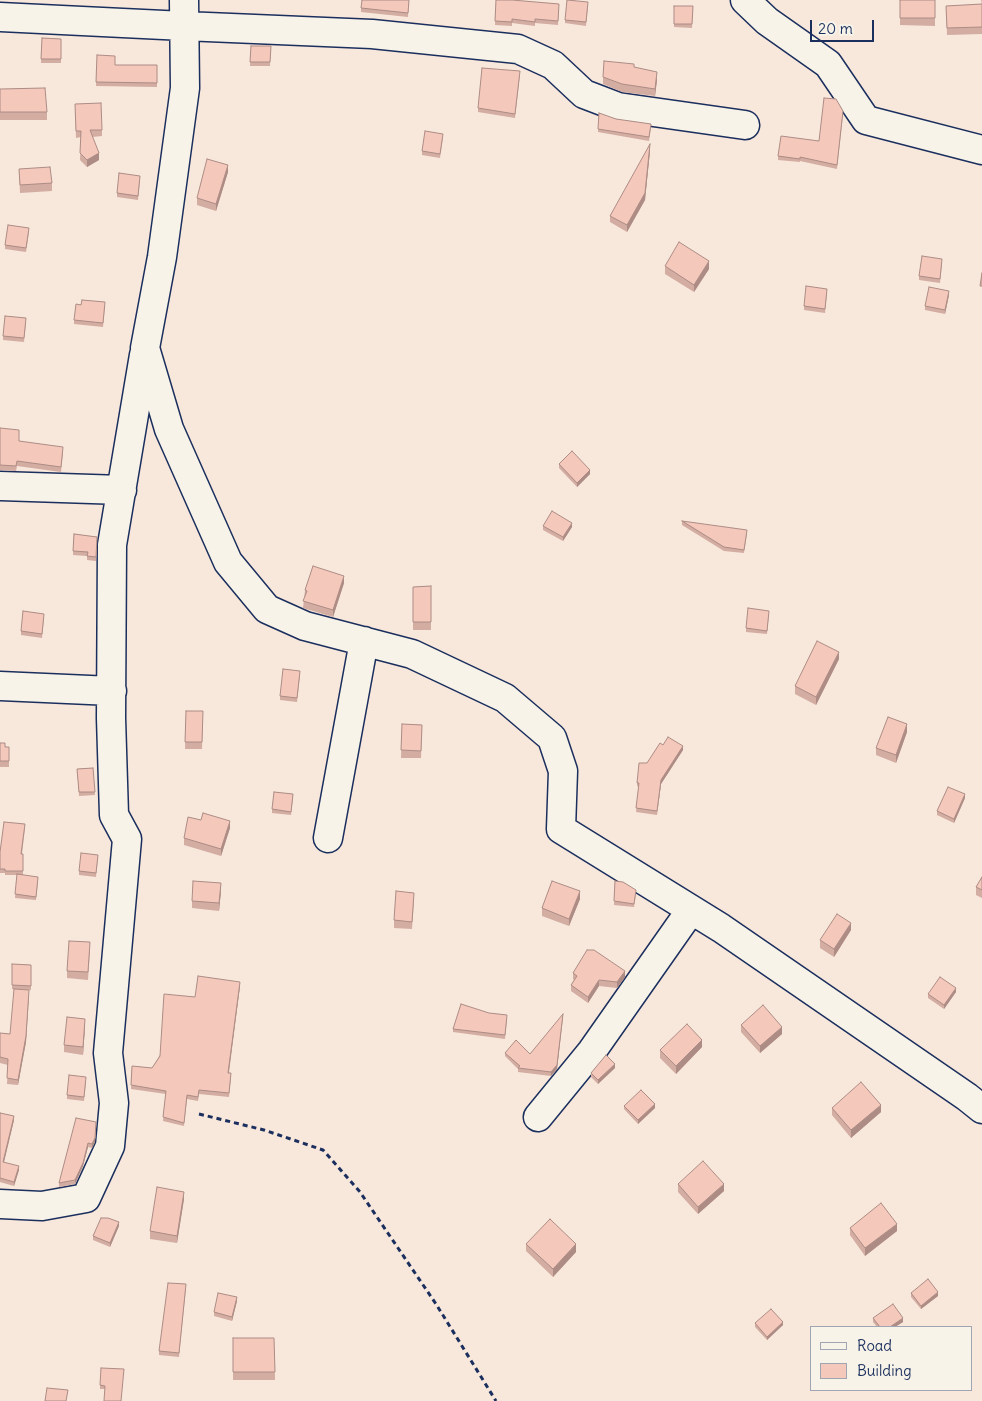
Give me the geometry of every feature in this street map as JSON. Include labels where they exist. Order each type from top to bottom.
[{"type":"street","points":[[745,0],[767,21],[828,64],[866,120],[982,150]]},
{"type":"street","points":[[0,1204],[42,1206],[86,1198],[110,1146],[114,1103],[108,1053],[127,839],[114,815],[112,545],[162,257],[186,88],[184,13]]},
{"type":"street","points":[[0,17],[184,13],[518,49],[553,65],[584,94],[618,107],[744,124]]},
{"type":"street","points":[[145,348],[169,429],[228,562],[267,609],[305,626],[412,654],[505,698],[552,738],[563,771],[562,829],[721,928],[951,1086],[982,1110]]},
{"type":"street","points":[[0,486],[122,490]]},
{"type":"street","points":[[328,838],[364,641]]},
{"type":"street","points":[[0,686],[112,691]]},
{"type":"street","points":[[538,1117],[592,1051],[691,910]]},
{"type":"path","points":[[200,1114],[264,1130],[323,1150],[360,1192],[436,1304],[496,1401]]},
{"type":"building","points":[[362,0],[409,0],[408,13],[361,8]]},
{"type":"building","points":[[496,0],[559,4],[558,21],[535,19],[535,22],[512,19],[512,22],[495,21]]},
{"type":"building","points":[[567,0],[588,2],[586,22],[565,20]]},
{"type":"building","points":[[900,0],[935,0],[935,18],[900,18]]},
{"type":"building","points":[[982,4],[982,27],[947,28],[946,6]]},
{"type":"building","points":[[674,6],[693,6],[692,24],[674,24]]},
{"type":"building","points":[[42,38],[61,39],[61,59],[41,59]]},
{"type":"building","points":[[251,46],[271,46],[270,62],[250,62]]},
{"type":"building","points":[[97,55],[115,56],[115,65],[157,65],[157,83],[96,82]]},
{"type":"building","points":[[604,61],[634,64],[634,67],[657,72],[655,89],[622,84],[603,77]]},
{"type":"building","points":[[482,68],[520,71],[515,114],[478,108]]},
{"type":"building","points":[[45,88],[47,112],[0,112],[0,89]]},
{"type":"building","points":[[824,98],[836,99],[843,111],[837,165],[800,157],[800,159],[778,156],[781,136],[819,141]]},
{"type":"building","points":[[101,103],[102,130],[90,130],[99,153],[87,160],[80,153],[81,131],[76,131],[75,104]]},
{"type":"building","points":[[599,113],[616,119],[651,124],[649,137],[598,129]]},
{"type":"building","points":[[425,131],[443,134],[440,154],[422,151]]},
{"type":"building","points":[[650,144],[645,193],[627,225],[610,216]]},
{"type":"building","points":[[207,159],[228,165],[216,204],[197,198]]},
{"type":"building","points":[[50,167],[52,183],[20,185],[19,169]]},
{"type":"building","points":[[119,173],[140,176],[138,196],[117,193]]},
{"type":"building","points":[[8,225],[29,228],[26,248],[5,245]]},
{"type":"building","points":[[679,242],[709,261],[694,285],[665,266]]},
{"type":"building","points":[[922,256],[942,259],[940,279],[919,276]]},
{"type":"building","points":[[806,286],[827,289],[825,309],[804,306]]},
{"type":"building","points":[[929,287],[949,291],[945,310],[925,306]]},
{"type":"building","points":[[82,300],[105,302],[103,323],[74,320],[76,304],[81,305]]},
{"type":"building","points":[[5,316],[26,318],[24,338],[3,336]]},
{"type":"building","points":[[0,428],[19,430],[19,441],[63,447],[61,467],[17,461],[16,466],[0,465]]},
{"type":"building","points":[[572,451],[590,470],[577,483],[559,464]]},
{"type":"building","points":[[552,511],[572,523],[563,537],[543,526]]},
{"type":"building","points":[[682,521],[747,530],[744,550],[724,547]]},
{"type":"building","points":[[74,534],[97,537],[96,557],[87,556],[88,552],[73,551]]},
{"type":"building","points":[[313,566],[344,576],[333,610],[303,601]]},
{"type":"building","points":[[431,586],[431,622],[413,622],[413,587]]},
{"type":"building","points":[[748,608],[769,611],[767,631],[746,628]]},
{"type":"building","points":[[23,611],[44,614],[42,634],[21,631]]},
{"type":"building","points":[[817,641],[839,652],[816,697],[795,686]]},
{"type":"building","points":[[283,669],[300,671],[297,698],[280,696]]},
{"type":"building","points":[[186,711],[203,711],[202,742],[185,742]]},
{"type":"building","points":[[888,717],[907,724],[896,755],[876,748]]},
{"type":"building","points":[[402,724],[422,725],[421,751],[401,750]]},
{"type":"building","points":[[668,737],[683,746],[661,780],[657,811],[636,808],[639,763],[647,763],[660,743],[663,745]]},
{"type":"building","points":[[0,743],[5,743],[5,747],[9,747],[9,761],[0,761]]},
{"type":"building","points":[[93,768],[95,792],[79,792],[77,769]]},
{"type":"building","points":[[948,787],[965,794],[954,819],[937,811]]},
{"type":"building","points":[[274,792],[293,794],[291,812],[272,809]]},
{"type":"building","points":[[203,813],[230,821],[221,849],[184,838],[188,817],[201,820]]},
{"type":"building","points":[[4,822],[25,824],[21,854],[23,854],[23,871],[5,871],[5,869],[0,869]]},
{"type":"building","points":[[81,853],[98,855],[96,873],[79,871]]},
{"type":"building","points":[[17,874],[38,877],[36,897],[15,894]]},
{"type":"building","points":[[982,877],[982,890],[976,887]]},
{"type":"building","points":[[193,881],[221,883],[219,903],[192,901]]},
{"type":"building","points":[[552,881],[580,891],[569,919],[542,908]]},
{"type":"building","points":[[615,881],[623,882],[636,890],[634,904],[614,901]]},
{"type":"building","points":[[396,891],[414,893],[412,922],[394,920]]},
{"type":"building","points":[[837,914],[851,923],[834,949],[820,940]]},
{"type":"building","points":[[69,941],[90,942],[88,972],[67,971]]},
{"type":"building","points":[[587,950],[594,950],[625,971],[617,982],[599,980],[588,997],[571,985],[577,976],[573,973]]},
{"type":"building","points":[[12,964],[31,965],[31,986],[12,985]]},
{"type":"building","points":[[198,976],[240,982],[228,1073],[231,1073],[229,1093],[199,1090],[198,1097],[187,1095],[184,1123],[163,1117],[166,1091],[131,1085],[132,1066],[152,1068],[160,1056],[164,994],[195,997]]},
{"type":"building","points":[[940,977],[956,988],[944,1005],[928,994]]},
{"type":"building","points":[[14,989],[29,990],[26,1036],[18,1080],[7,1078],[8,1059],[0,1057],[0,1033],[10,1034]]},
{"type":"building","points":[[461,1004],[489,1013],[507,1015],[505,1035],[453,1029]]},
{"type":"building","points":[[763,1005],[782,1027],[760,1046],[741,1025]]},
{"type":"building","points":[[563,1014],[557,1065],[551,1072],[518,1068],[520,1066],[505,1053],[516,1040],[530,1054]]},
{"type":"building","points":[[67,1017],[85,1019],[83,1047],[64,1045]]},
{"type":"building","points":[[687,1024],[702,1040],[676,1066],[660,1050]]},
{"type":"building","points":[[606,1055],[615,1064],[598,1080],[591,1073]]},
{"type":"building","points":[[69,1075],[86,1077],[84,1097],[67,1095]]},
{"type":"building","points":[[861,1082],[881,1105],[851,1130],[832,1108]]},
{"type":"building","points":[[641,1090],[655,1104],[638,1120],[624,1106]]},
{"type":"building","points":[[0,1113],[14,1116],[3,1162],[19,1166],[14,1182],[0,1178]]},
{"type":"building","points":[[76,1118],[96,1122],[95,1138],[92,1144],[88,1143],[83,1163],[75,1180],[59,1183]]},
{"type":"building","points":[[703,1161],[724,1184],[698,1207],[678,1184]]},
{"type":"building","points":[[157,1187],[184,1192],[177,1236],[150,1231]]},
{"type":"building","points":[[881,1203],[897,1224],[865,1248],[850,1228]]},
{"type":"building","points":[[101,1218],[108,1218],[119,1222],[110,1243],[93,1236]]},
{"type":"building","points":[[550,1219],[576,1244],[553,1269],[526,1244]]},
{"type":"building","points":[[928,1279],[938,1292],[921,1306],[911,1293]]},
{"type":"building","points":[[168,1283],[186,1284],[179,1353],[159,1351]]},
{"type":"building","points":[[218,1293],[237,1297],[232,1317],[214,1312]]},
{"type":"building","points":[[893,1304],[903,1318],[891,1326],[879,1326],[873,1318]]},
{"type":"building","points":[[771,1309],[783,1322],[767,1337],[755,1323]]},
{"type":"building","points":[[233,1338],[274,1338],[275,1372],[233,1372]]},
{"type":"building","points":[[101,1368],[124,1369],[121,1401],[104,1401],[105,1386],[100,1385]]},
{"type":"building","points":[[47,1388],[68,1390],[66,1401],[45,1401]]}]
